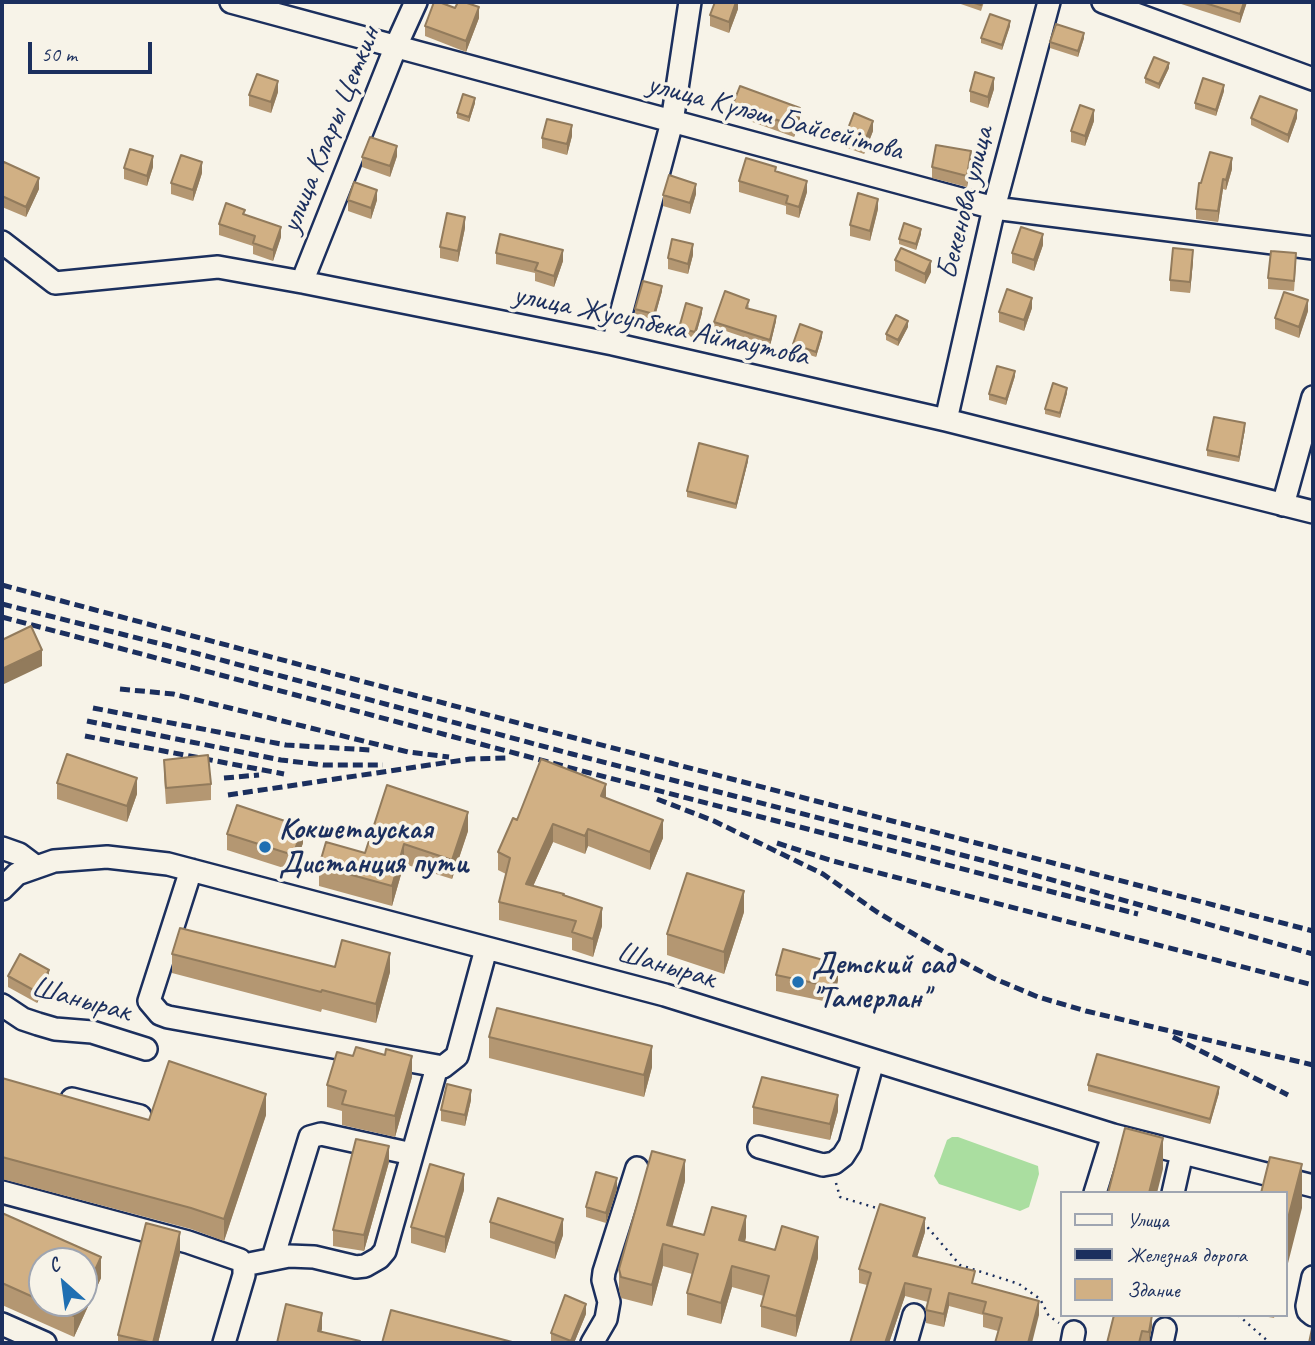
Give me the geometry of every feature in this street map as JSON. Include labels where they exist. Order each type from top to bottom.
[{"type":"street","name":"улица Күләш Байсейітова","points":[[231,2],[307,12],[396,46],[994,208],[1313,248]]},
{"type":"street","name":"улица Клары Цеткин","points":[[302,282],[416,2]]},
{"type":"street","points":[[613,344],[672,121],[690,2]]},
{"type":"street","name":"Бекенова улица","points":[[946,420],[994,208],[1049,2]]},
{"type":"street","points":[[1103,2],[1313,79]]},
{"type":"street","name":"улица Жусупбека Аймаутова","points":[[2,242],[55,283],[218,267],[302,282],[613,344],[946,420],[1313,512]]},
{"type":"street","points":[[1283,505],[1313,397]]},
{"type":"street","points":[[2,848],[19,854],[35,866]]},
{"type":"street","name":"Шанырак","points":[[2,889],[16,874],[35,866],[80,858],[107,857],[155,862],[191,870],[664,995],[1113,1135],[1182,1153],[1265,1184],[1313,1186]]},
{"type":"street","points":[[191,870],[149,1001],[160,1014],[437,1067],[449,1064],[457,1056],[486,949]]},
{"type":"street","name":"Шанырак","points":[[2,1005],[38,1024],[55,1029],[92,1032],[146,1049]]},
{"type":"street","points":[[759,1147],[823,1165],[834,1163],[850,1145],[873,1060]]},
{"type":"street","points":[[244,1265],[273,1258],[314,1257],[356,1267],[365,1266],[379,1258],[385,1251],[437,1067]]},
{"type":"street","points":[[52,1094],[140,1116]]},
{"type":"street","points":[[273,1258],[310,1138],[321,1134],[412,1154]]},
{"type":"street","points":[[1096,1191],[1113,1135]]},
{"type":"street","points":[[1173,1191],[1182,1153]]},
{"type":"street","points":[[592,1343],[606,1319],[608,1302],[604,1272],[637,1168]]},
{"type":"street","points":[[2,1192],[188,1242],[240,1260],[244,1265],[244,1275],[223,1343]]},
{"type":"street","points":[[1313,1277],[1307,1306],[1313,1315]]},
{"type":"street","points":[[906,1343],[914,1315]]},
{"type":"street","points":[[2,1324],[45,1343]]},
{"type":"path","points":[[834,1163],[840,1197],[888,1212]]},
{"type":"path","points":[[923,1222],[960,1265],[1019,1284],[1040,1299],[1049,1316],[1073,1338]]},
{"type":"path","points":[[1240,1317],[1270,1343]]},
{"type":"green space","points":[[952,1137],[1038,1166],[1039,1174],[1029,1207],[1020,1211],[939,1184],[934,1176],[947,1140]]},
{"type":"building","points":[[434,2],[455,8],[458,2],[479,7],[466,41],[425,26]]},
{"type":"building","points":[[715,2],[736,2],[729,22],[710,15]]},
{"type":"building","points":[[1202,2],[1244,2],[1240,14]]},
{"type":"building","points":[[990,14],[1010,21],[1002,45],[981,38]]},
{"type":"building","points":[[1056,24],[1084,33],[1078,51],[1050,42]]},
{"type":"building","points":[[1154,57],[1169,63],[1159,84],[1145,78]]},
{"type":"building","points":[[975,72],[994,78],[988,97],[970,91]]},
{"type":"building","points":[[257,74],[278,81],[271,102],[249,95]]},
{"type":"building","points":[[1203,78],[1224,85],[1216,110],[1195,103]]},
{"type":"building","points":[[740,86],[800,108],[794,126],[733,104]]},
{"type":"building","points":[[463,94],[475,98],[469,117],[457,113]]},
{"type":"building","points":[[1260,96],[1297,110],[1288,135],[1251,118]]},
{"type":"building","points":[[1080,105],[1094,110],[1085,136],[1071,131]]},
{"type":"building","points":[[854,113],[873,121],[864,143],[845,136]]},
{"type":"building","points":[[547,119],[572,125],[567,144],[542,138]]},
{"type":"building","points":[[370,137],[397,146],[390,166],[362,157]]},
{"type":"building","points":[[936,145],[971,151],[967,176],[932,167]]},
{"type":"building","points":[[130,149],[153,156],[147,176],[124,168]]},
{"type":"building","points":[[1210,152],[1232,158],[1226,180],[1223,179],[1218,211],[1196,209],[1199,183]]},
{"type":"building","points":[[181,155],[202,162],[193,190],[171,183]]},
{"type":"building","points":[[746,158],[776,167],[775,171],[807,181],[799,207],[786,203],[788,196],[739,181]]},
{"type":"building","points":[[4,162],[39,178],[26,207],[2,196]]},
{"type":"building","points":[[669,175],[696,184],[690,203],[663,195]]},
{"type":"building","points":[[354,182],[377,190],[371,208],[348,200]]},
{"type":"building","points":[[858,193],[878,199],[870,231],[850,225]]},
{"type":"building","points":[[226,203],[245,210],[243,214],[281,227],[273,250],[253,243],[255,236],[219,224]]},
{"type":"building","points":[[447,213],[465,217],[458,251],[440,247]]},
{"type":"building","points":[[904,223],[921,229],[916,244],[899,239]]},
{"type":"building","points":[[1021,227],[1043,234],[1034,260],[1012,253]]},
{"type":"building","points":[[500,234],[563,250],[554,276],[535,270],[538,263],[496,253]]},
{"type":"building","points":[[672,239],[693,244],[688,264],[668,258]]},
{"type":"building","points":[[901,248],[931,261],[925,274],[895,260]]},
{"type":"building","points":[[1173,248],[1193,250],[1190,282],[1170,280]]},
{"type":"building","points":[[1271,251],[1296,253],[1294,281],[1268,278]]},
{"type":"building","points":[[643,281],[662,286],[654,314],[635,309]]},
{"type":"building","points":[[1007,289],[1032,298],[1024,320],[999,312]]},
{"type":"building","points":[[725,291],[749,300],[746,308],[776,316],[770,340],[714,322]]},
{"type":"building","points":[[1284,292],[1308,300],[1299,327],[1275,318]]},
{"type":"building","points":[[686,303],[702,308],[695,332],[679,328]]},
{"type":"building","points":[[896,315],[908,321],[898,340],[886,334]]},
{"type":"building","points":[[800,324],[822,332],[816,352],[793,344]]},
{"type":"building","points":[[997,366],[1015,371],[1006,399],[989,394]]},
{"type":"building","points":[[1053,383],[1067,388],[1060,413],[1045,409]]},
{"type":"building","points":[[1214,417],[1245,423],[1239,457],[1207,450]]},
{"type":"building","points":[[699,443],[748,456],[736,504],[687,491]]},
{"type":"building","points":[[31,626],[42,650],[2,669],[2,640]]},
{"type":"building","points":[[67,754],[137,778],[127,806],[57,783]]},
{"type":"building","points":[[208,755],[211,784],[166,788],[164,760]]},
{"type":"building","points":[[541,759],[606,784],[601,796],[663,820],[650,852],[588,829],[585,836],[553,824],[526,884],[602,908],[593,939],[572,932],[576,921],[499,902],[510,858],[498,852],[513,818],[517,820]]},
{"type":"building","points":[[387,785],[468,812],[452,860],[404,844],[392,886],[319,866],[326,842],[365,853]]},
{"type":"building","points":[[237,805],[303,827],[293,855],[227,834]]},
{"type":"building","points":[[687,873],[744,891],[724,952],[667,934]]},
{"type":"building","points":[[180,928],[335,967],[342,940],[390,953],[376,1004],[172,954]]},
{"type":"building","points":[[783,949],[838,964],[833,987],[776,975]]},
{"type":"building","points":[[20,954],[49,970],[37,992],[8,976]]},
{"type":"building","points":[[497,1008],[652,1046],[644,1075],[489,1037]]},
{"type":"building","points":[[356,1047],[385,1055],[386,1049],[412,1056],[395,1116],[342,1104],[346,1091],[327,1085],[337,1052],[353,1056]]},
{"type":"building","points":[[1097,1054],[1219,1087],[1210,1119],[1088,1085]]},
{"type":"building","points":[[169,1061],[266,1094],[224,1219],[2,1157],[2,1078],[149,1120]]},
{"type":"building","points":[[762,1077],[838,1095],[830,1124],[753,1107]]},
{"type":"building","points":[[447,1084],[471,1090],[465,1115],[441,1110]]},
{"type":"building","points":[[1125,1128],[1163,1138],[1150,1191],[1109,1191]]},
{"type":"building","points":[[356,1139],[389,1146],[364,1235],[333,1230]]},
{"type":"building","points":[[652,1151],[685,1160],[667,1225],[704,1235],[712,1207],[746,1216],[739,1240],[775,1250],[782,1226],[818,1237],[796,1316],[761,1306],[769,1276],[732,1266],[721,1303],[687,1293],[698,1254],[663,1244],[652,1285],[621,1277],[619,1269]]},
{"type":"building","points":[[1270,1157],[1302,1164],[1287,1222],[1287,1191],[1262,1191]]},
{"type":"building","points":[[430,1164],[464,1174],[445,1237],[411,1227]]},
{"type":"building","points":[[596,1172],[617,1178],[606,1213],[586,1207]]},
{"type":"building","points":[[498,1198],[563,1219],[555,1243],[490,1222]]},
{"type":"building","points":[[880,1204],[925,1218],[913,1256],[975,1271],[972,1283],[1039,1301],[1028,1343],[995,1343],[1002,1318],[983,1313],[986,1302],[949,1293],[944,1314],[926,1310],[931,1289],[905,1283],[885,1343],[850,1343],[871,1273],[859,1269]]},
{"type":"building","points":[[2,1213],[78,1247],[28,1247],[28,1295],[2,1283]]},
{"type":"building","points":[[146,1223],[180,1232],[153,1343],[118,1335]]},
{"type":"building","points":[[565,1295],[586,1304],[571,1341],[551,1333]]},
{"type":"building","points":[[286,1304],[322,1313],[318,1331],[360,1343],[277,1343]]},
{"type":"building","points":[[391,1310],[516,1343],[382,1343]]},
{"type":"building","points":[[1114,1317],[1152,1317],[1149,1332],[1142,1331],[1139,1343],[1107,1343]]},
{"type":"building","points":[[1313,1324],[1313,1343],[1309,1343]]},
{"type":"railway","points":[[2,585],[1313,931]]},
{"type":"railway","points":[[2,604],[985,861],[1313,954]]},
{"type":"railway","points":[[2,617],[586,772],[1138,914]]},
{"type":"railway","points":[[120,689],[173,694],[408,752],[449,757]]},
{"type":"railway","points":[[93,708],[286,745],[370,750]]},
{"type":"railway","points":[[87,721],[281,760],[323,765],[383,765]]},
{"type":"railway","points":[[85,736],[284,774]]},
{"type":"railway","points":[[228,795],[470,759],[510,758]]},
{"type":"railway","points":[[224,778],[259,775]]},
{"type":"railway","points":[[657,799],[714,821],[823,874],[877,912],[939,949],[993,978],[1038,997],[1313,1065]]},
{"type":"railway","points":[[777,843],[833,861],[1313,985]]},
{"type":"railway","points":[[1173,1037],[1288,1095]]},
{"type":"place","name":"Кокшетауская Дистанция пути","points":[[265,847]]},
{"type":"place","name":"Детский сад \"Тамерлан\"","points":[[798,982]]}]
